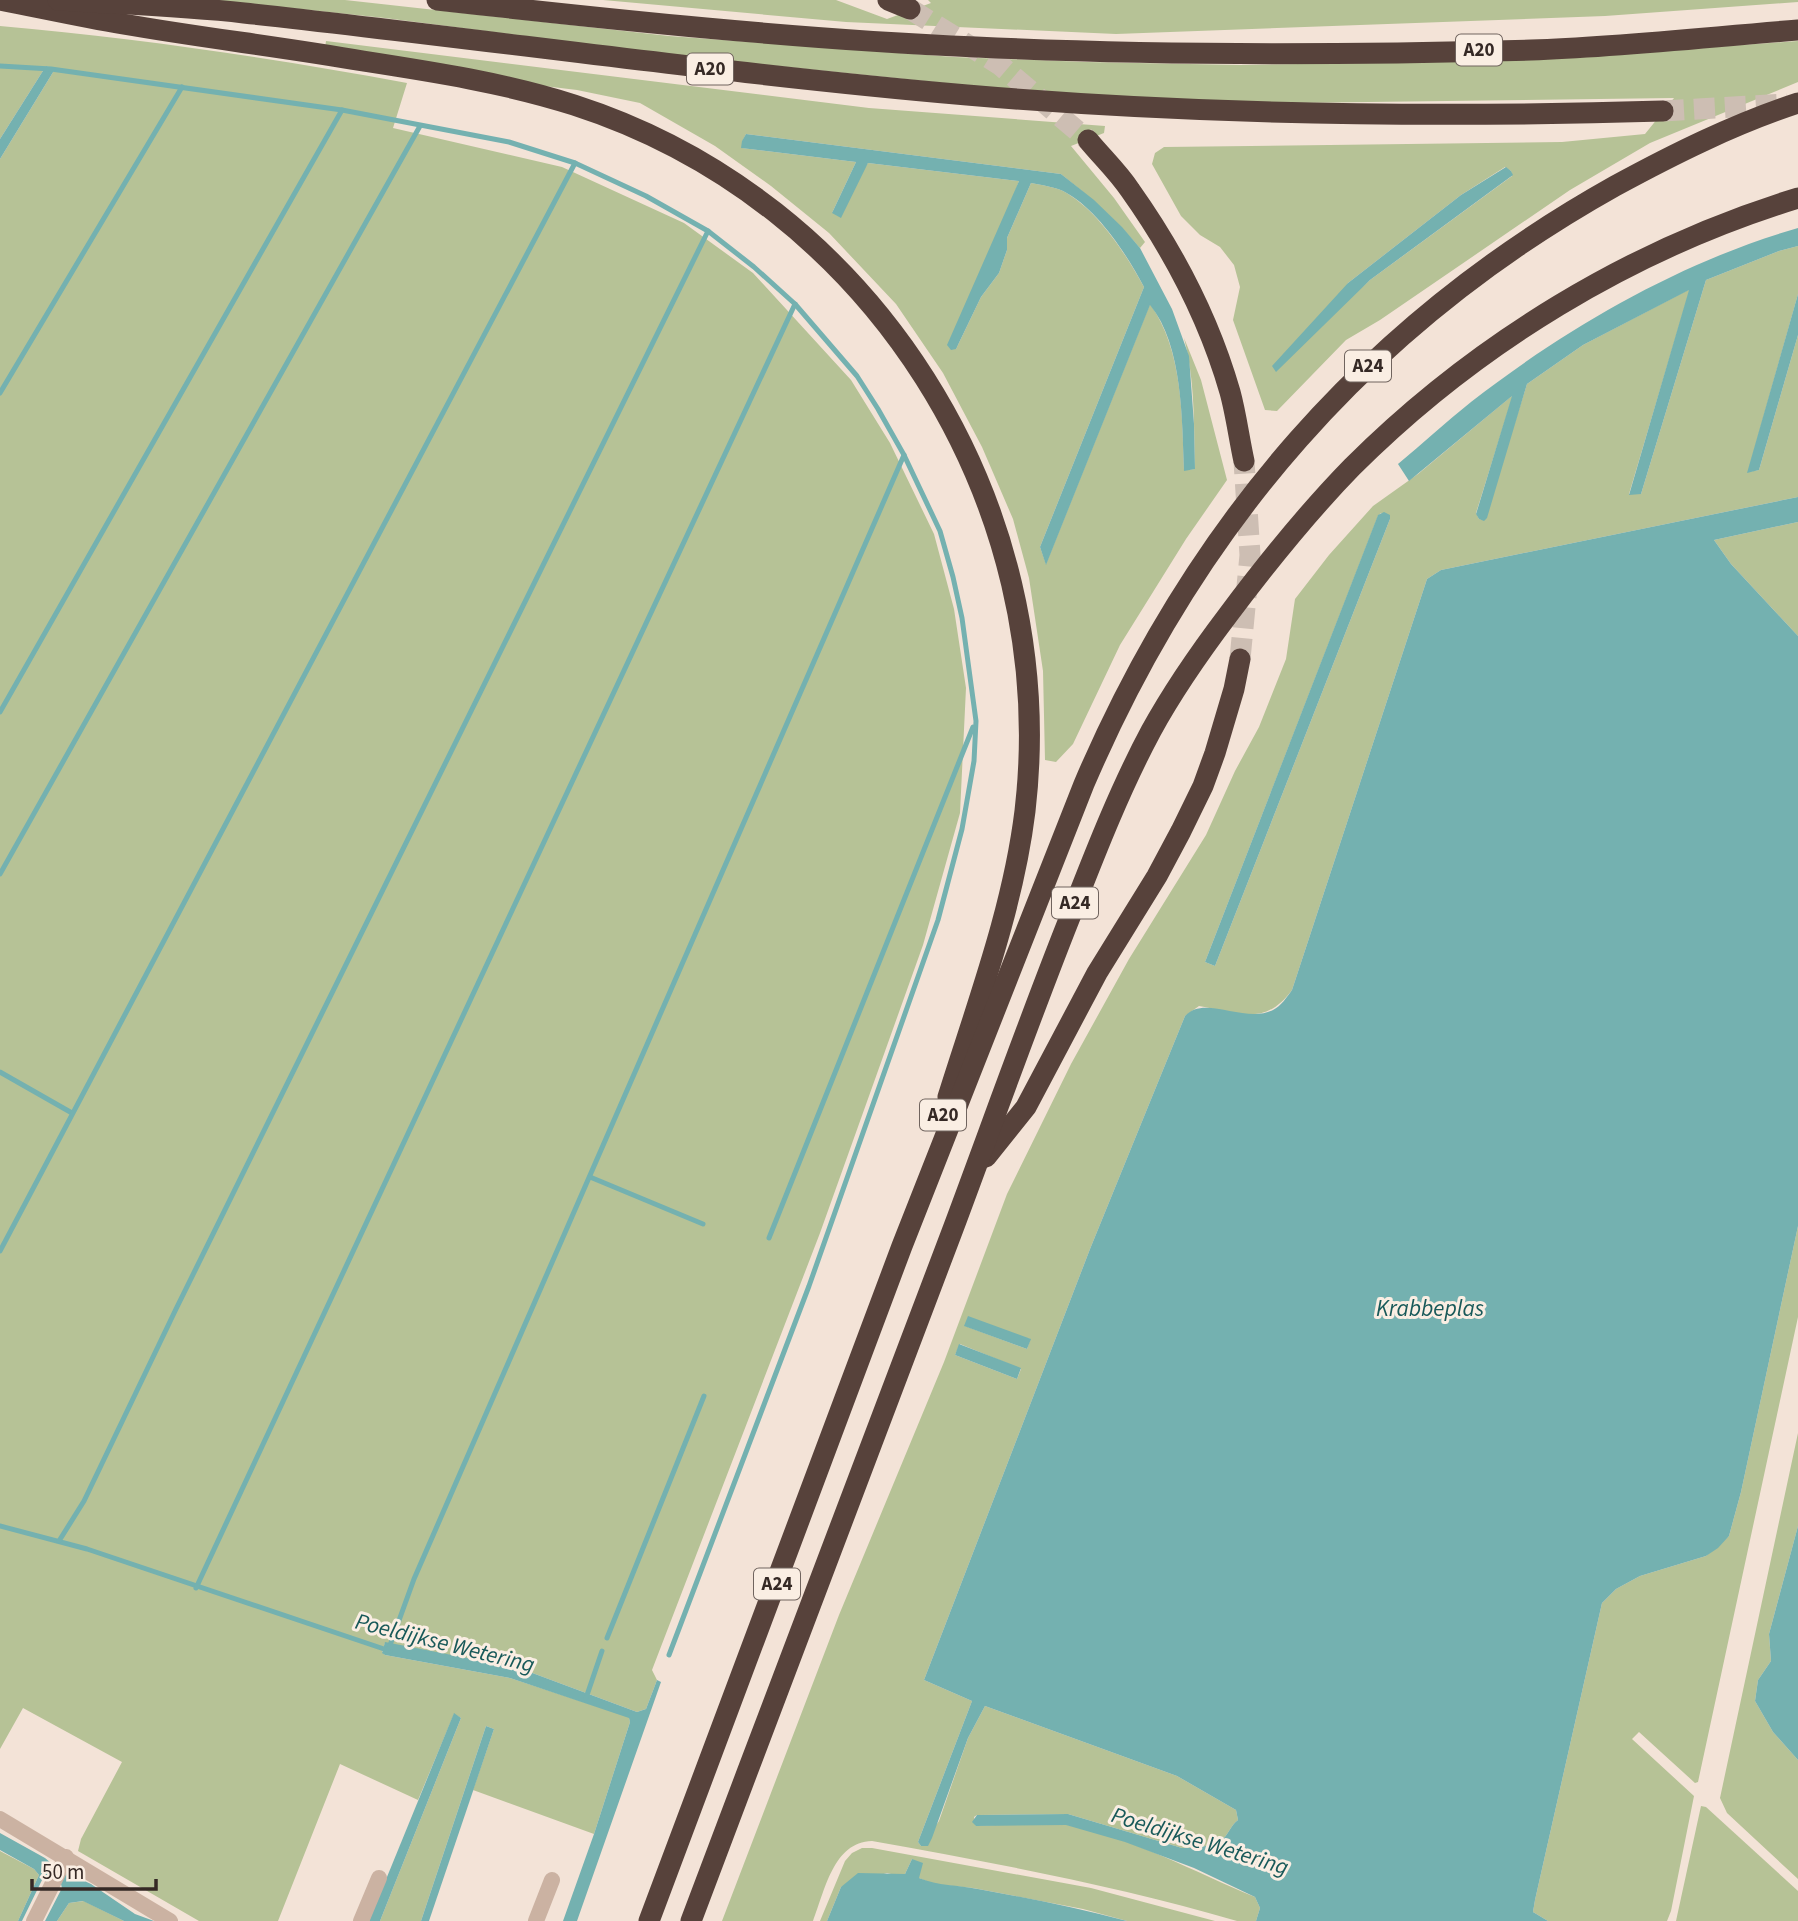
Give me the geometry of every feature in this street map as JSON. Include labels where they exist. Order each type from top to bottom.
[{"type":"highway","name":"A20","points":[[0,0],[124,24],[316,53],[499,85],[549,97],[607,117],[689,156],[740,188],[795,229],[857,289],[900,338],[951,420],[976,472],[1000,537],[1020,627],[1029,703],[1025,810],[1002,924],[902,1246]]},
{"type":"highway","name":"A20","points":[[56,0],[240,13],[728,72],[970,96],[1324,115],[1518,115],[1663,111]]},
{"type":"highway","name":"A20","points":[[437,0],[779,35],[976,47],[1098,51],[1535,50],[1798,30]]},
{"type":"highway","points":[[888,0],[910,9]]},
{"type":"highway","name":"A24","points":[[649,1921],[902,1246],[1107,729],[1174,606],[1230,524],[1316,418],[1356,377],[1471,278],[1521,243],[1590,201],[1679,152],[1798,103]]},
{"type":"highway","points":[[1088,140],[1129,188],[1176,261],[1193,295],[1230,392],[1244,461]]},
{"type":"highway","name":"A24","points":[[691,1921],[1058,948],[1126,781],[1193,661],[1292,532],[1355,465],[1407,417],[1470,366],[1516,333],[1590,288],[1668,248],[1721,225],[1798,198]]},
{"type":"highway","name":"A24","points":[[974,1172],[1026,1107],[1097,973],[1157,876],[1181,831],[1203,786],[1215,753],[1240,659]]},
{"type":"street","points":[[0,1819],[170,1921]]},
{"type":"street","points":[[34,1921],[66,1857]]},
{"type":"street","points":[[361,1921],[379,1878]]},
{"type":"street","points":[[536,1921],[552,1880]]},
{"type":"green space","points":[[212,0],[345,0],[669,36],[954,57],[1087,62],[1240,65],[1475,61],[1798,41],[1798,82],[1650,143],[1570,190],[1380,320],[1346,340],[1277,411],[1265,410],[1233,320],[1240,287],[1234,265],[1220,247],[1200,235],[1181,216],[1152,164],[1155,153],[1164,147],[1562,142],[1645,134],[1674,98],[1290,103],[1161,99],[993,88],[677,56],[385,18]],"holes":[[[1505,167],[1511,171],[1512,176],[1370,280],[1337,310],[1348,283],[1461,195]]]},
{"type":"green space","points":[[603,0],[836,0],[887,19],[931,3],[928,0],[1798,2],[1605,16],[1116,34],[846,22]]},
{"type":"green space","points":[[0,26],[204,50],[407,83],[393,128],[562,167],[684,223],[753,273],[851,380],[890,443],[934,534],[954,609],[966,688],[960,813],[923,945],[820,1233],[652,1670],[657,1680],[646,1709],[637,1712],[519,1668],[385,1643],[382,1652],[385,1655],[510,1678],[629,1717],[630,1722],[594,1834],[473,1790],[494,1729],[486,1726],[421,1921],[380,1921],[461,1718],[454,1714],[418,1800],[340,1764],[278,1921],[199,1921],[78,1851],[81,1839],[122,1762],[23,1708],[0,1749],[0,159],[55,69],[46,66],[0,139]]},
{"type":"green space","points":[[326,41],[869,108],[1105,126],[1104,133],[1071,146],[1114,198],[1145,242],[1140,248],[1102,209],[1061,174],[746,134],[742,142],[742,148],[856,162],[832,213],[868,163],[1019,181],[956,349],[981,297],[999,273],[1007,250],[1007,238],[1031,183],[1063,191],[1076,199],[1099,221],[1119,247],[1144,287],[1040,547],[1046,564],[1150,304],[1161,322],[1175,362],[1181,406],[1184,470],[1195,469],[1192,387],[1184,338],[1201,380],[1227,480],[1186,539],[1120,645],[1073,744],[1056,762],[1045,760],[1043,671],[1029,578],[1013,519],[982,447],[943,373],[896,304],[829,233],[771,186],[715,146],[640,103],[325,48]]},
{"type":"green space","points":[[1798,246],[1798,294],[1748,472],[1759,470],[1798,335],[1798,497],[1441,570],[1427,579],[1292,990],[1282,1002],[1261,1013],[1238,1014],[1199,1006],[1185,1016],[1090,1249],[924,1680],[972,1701],[918,1842],[921,1846],[939,1821],[968,1738],[985,1706],[1177,1776],[1236,1810],[1238,1820],[1219,1842],[1187,1848],[1068,1814],[977,1815],[974,1817],[976,1826],[1058,1824],[1116,1838],[1255,1897],[1260,1908],[1256,1921],[1237,1921],[1101,1886],[872,1841],[859,1843],[839,1859],[832,1870],[813,1921],[722,1921],[839,1615],[944,1362],[1007,1194],[1071,1064],[1129,959],[1206,835],[1235,771],[1259,727],[1286,659],[1295,599],[1329,555],[1373,506],[1418,474],[1513,395],[1476,513],[1479,519],[1484,520],[1527,384],[1583,345],[1690,289],[1629,494],[1641,494],[1706,280]],"holes":[[[1381,513],[1390,519],[1215,966],[1205,962]],[[965,1326],[1030,1339],[1027,1349]],[[960,1344],[1021,1369],[1017,1379],[955,1355]]]},
{"type":"green space","points":[[1798,522],[1798,636],[1731,564],[1714,540]]},
{"type":"green space","points":[[1798,1226],[1798,1317],[1698,1782],[1695,1783],[1639,1732],[1632,1739],[1694,1796],[1671,1911],[1667,1921],[1548,1921],[1533,1912],[1535,1900],[1602,1603],[1616,1589],[1640,1576],[1706,1556],[1729,1536],[1741,1492]]},
{"type":"green space","points":[[1798,1433],[1798,1526],[1769,1634],[1771,1661],[1758,1680],[1755,1701],[1773,1732],[1798,1760],[1798,1879],[1727,1813],[1720,1798]]},
{"type":"green space","points":[[1701,1806],[1706,1807],[1798,1891],[1798,1921],[1676,1921]]},
{"type":"green space","points":[[862,1848],[1091,1888],[1215,1921],[1127,1921],[1083,1909],[973,1888],[933,1884],[919,1878],[912,1859],[905,1874],[887,1873],[841,1887],[827,1921],[820,1921],[845,1861],[852,1853]]},
{"type":"green space","points":[[0,1851],[34,1869],[39,1875],[18,1921],[0,1921]]},
{"type":"green space","points":[[84,1901],[124,1921],[57,1921],[69,1903]]},
{"type":"water","points":[[46,66],[55,69],[0,159],[0,139]]},
{"type":"water","points":[[746,134],[1061,174],[1094,200],[1140,248],[1172,309],[1189,356],[1195,469],[1184,471],[1181,407],[1175,362],[1161,322],[1150,305],[1046,565],[1040,547],[1144,287],[1120,247],[1099,220],[1076,199],[1059,190],[1031,183],[1007,238],[1007,250],[999,273],[981,297],[956,349],[951,350],[947,345],[1019,181],[868,163],[841,218],[832,213],[856,162],[741,148]]},
{"type":"water","points":[[1506,167],[1513,175],[1370,280],[1276,372],[1272,366],[1348,283],[1461,195]]},
{"type":"water","points":[[1798,228],[1798,246],[1706,280],[1641,494],[1629,495],[1689,290],[1583,345],[1527,384],[1484,521],[1476,514],[1512,396],[1409,481],[1398,464],[1471,402],[1586,323],[1669,278],[1711,259]]},
{"type":"water","points":[[1798,294],[1798,335],[1759,470],[1747,473]]},
{"type":"water","name":"Krabbeplas","points":[[1798,497],[1798,522],[1714,540],[1731,564],[1798,636],[1798,1226],[1741,1492],[1729,1536],[1706,1556],[1640,1576],[1616,1589],[1602,1603],[1535,1900],[1533,1912],[1548,1921],[1256,1921],[1260,1908],[1255,1897],[1194,1868],[1125,1842],[1066,1825],[976,1826],[972,1822],[977,1815],[1068,1814],[1187,1848],[1219,1842],[1238,1820],[1236,1810],[1177,1776],[985,1706],[968,1738],[932,1838],[928,1846],[921,1846],[918,1842],[972,1701],[924,1680],[1090,1249],[1185,1016],[1193,1010],[1203,1008],[1262,1013],[1279,1006],[1292,990],[1427,579],[1441,570]]},
{"type":"water","points":[[1384,512],[1390,515],[1390,519],[1215,966],[1205,962],[1378,515]]},
{"type":"water","points":[[968,1316],[1031,1339],[1027,1349],[964,1326]]},
{"type":"water","points":[[959,1344],[1021,1368],[1017,1379],[955,1355]]},
{"type":"water","points":[[1798,1526],[1798,1760],[1773,1732],[1755,1701],[1758,1680],[1771,1661],[1769,1634]]},
{"type":"water","points":[[385,1642],[519,1668],[637,1712],[646,1709],[657,1680],[661,1682],[577,1921],[563,1921],[594,1834],[630,1722],[629,1718],[510,1678],[385,1655],[382,1653]]},
{"type":"water","points":[[454,1713],[461,1718],[380,1921],[369,1921]]},
{"type":"water","points":[[486,1726],[494,1729],[429,1921],[421,1921]]},
{"type":"water","points":[[0,1833],[45,1858],[63,1873],[91,1884],[135,1914],[154,1921],[124,1921],[83,1901],[69,1903],[57,1921],[45,1921],[62,1888],[61,1884],[48,1877],[43,1878],[22,1921],[18,1921],[39,1875],[34,1869],[0,1850]]},
{"type":"water","points":[[912,1859],[923,1863],[919,1878],[926,1881],[1034,1900],[1127,1921],[827,1921],[841,1887],[858,1873],[905,1874]]},
{"type":"waterway","points":[[0,66],[51,69],[342,110],[509,142],[575,163],[646,196],[708,231],[795,304],[857,376],[904,455],[940,531],[962,618],[976,721],[974,761],[962,829],[938,920],[809,1286],[669,1655]]},
{"type":"waterway","points":[[0,393],[182,87]]},
{"type":"waterway","points":[[0,712],[342,110]]},
{"type":"waterway","points":[[0,874],[420,126]]},
{"type":"waterway","points":[[0,1251],[575,163]]},
{"type":"waterway","points":[[59,1541],[84,1501],[708,231]]},
{"type":"waterway","points":[[196,1588],[795,304]]},
{"type":"waterway","points":[[389,1648],[414,1579],[904,455]]},
{"type":"waterway","points":[[769,1238],[973,727]]},
{"type":"waterway","points":[[0,1072],[72,1113]]},
{"type":"waterway","points":[[590,1177],[703,1224]]},
{"type":"waterway","points":[[607,1638],[704,1396]]},
{"type":"waterway","name":"Poeldijkse Wetering","points":[[0,1526],[87,1549],[390,1651]]},
{"type":"waterway","points":[[586,1698],[602,1651]]},
{"type":"tunnel","points":[[910,9],[1000,65],[1088,140]]},
{"type":"tunnel","points":[[1663,111],[1787,104]]},
{"type":"tunnel","points":[[1240,659],[1250,555],[1244,461]]}]
